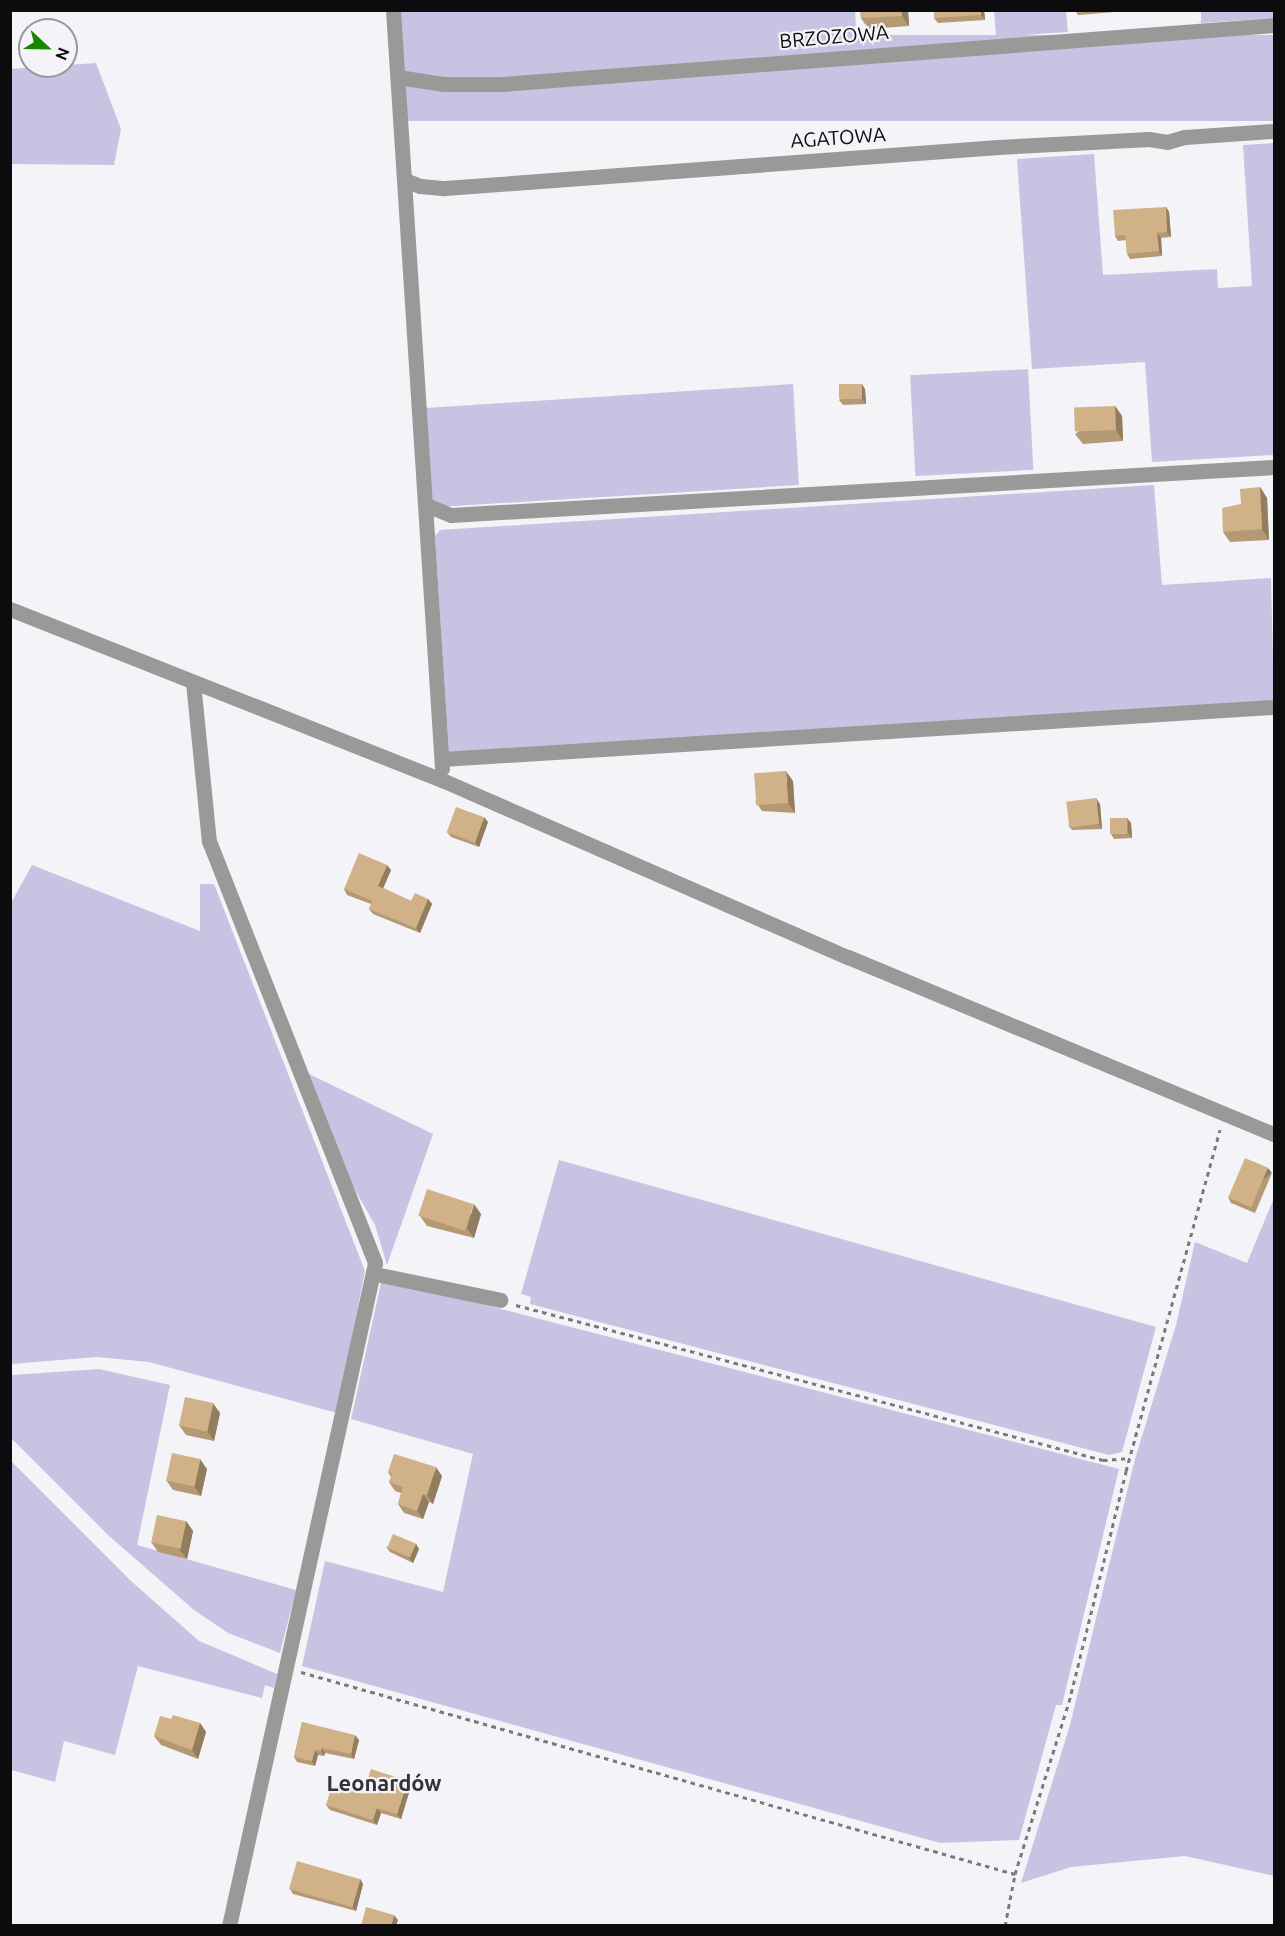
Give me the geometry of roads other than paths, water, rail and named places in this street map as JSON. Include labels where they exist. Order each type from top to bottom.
[{"type":"street","points":[[393,10],[442,780]]},
{"type":"street","name":"BRZOZOWA","points":[[398,77],[444,84],[502,84],[1275,24]]},
{"type":"street","name":"AGATOWA","points":[[405,180],[420,186],[445,188],[986,148],[1149,139],[1167,142],[1185,137],[1275,131]]},
{"type":"street","points":[[426,505],[451,515],[1275,467]]},
{"type":"street","points":[[10,609],[442,780],[848,957],[1275,1134]]},
{"type":"street","points":[[193,682],[198,767],[209,841],[370,1243],[375,1274],[229,1926]]},
{"type":"street","points":[[442,759],[1275,707]]},
{"type":"street","points":[[375,1274],[500,1300]]},
{"type":"district","name":"Leonardów","points":[[384,1783]]}]
